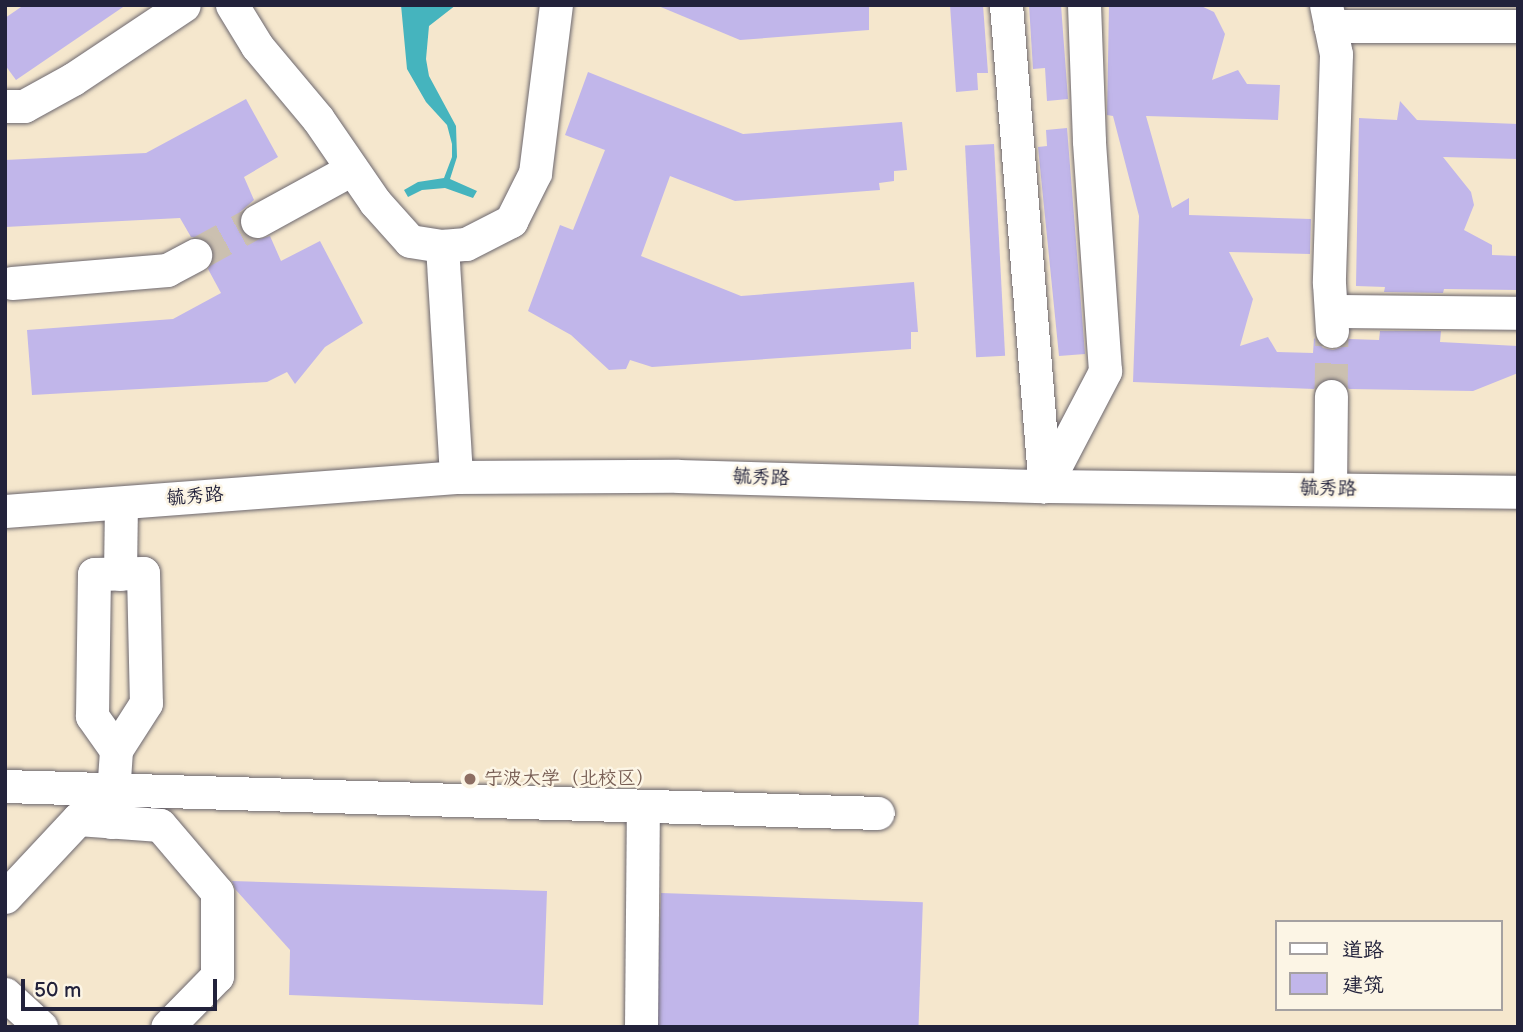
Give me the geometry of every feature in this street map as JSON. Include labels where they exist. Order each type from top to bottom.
[{"type":"street","points":[[5,106],[24,106],[61,86],[184,5]]},
{"type":"street","points":[[232,5],[257,46],[318,119],[375,202],[410,241],[442,246],[466,244],[511,221],[535,173],[556,5]]},
{"type":"street","points":[[1006,5],[1045,486]]},
{"type":"street","points":[[1045,486],[1105,371],[1089,141],[1084,5]]},
{"type":"street","points":[[1518,26],[1328,16],[1336,54],[1329,283],[1332,321],[1518,313]]},
{"type":"street","points":[[257,221],[352,169]]},
{"type":"street","points":[[442,246],[456,477]]},
{"type":"street","points":[[12,283],[167,270],[195,255]]},
{"type":"street","points":[[1330,489],[1331,396]]},
{"type":"street","name":"毓秀路","points":[[5,511],[456,477],[678,476],[1045,486],[1518,492]]},
{"type":"street","points":[[120,574],[121,503]]},
{"type":"street","points":[[113,806],[116,750],[146,704],[143,573],[94,575],[92,716],[116,750]]},
{"type":"street","points":[[5,786],[113,806],[643,806],[878,813]]},
{"type":"street","points":[[5,897],[78,819],[113,806],[160,825],[217,892],[217,976],[167,1027]]},
{"type":"street","points":[[642,1027],[643,806]]},
{"type":"street","points":[[5,994],[41,1027]]},
{"type":"water","points":[[401,5],[456,5],[429,26],[426,59],[429,76],[456,126],[457,157],[450,179],[477,191],[473,198],[445,188],[422,190],[408,197],[404,190],[418,182],[444,178],[452,157],[452,144],[447,125],[426,102],[407,69]]},
{"type":"building","points":[[24,5],[126,5],[16,80],[5,65],[5,18]]},
{"type":"building","points":[[656,5],[869,5],[869,30],[740,40]]},
{"type":"building","points":[[950,5],[983,5],[988,73],[977,73],[978,90],[956,92]]},
{"type":"building","points":[[1029,5],[1061,5],[1068,99],[1047,101],[1045,68],[1033,69]]},
{"type":"building","points":[[1109,5],[1199,5],[1214,12],[1225,34],[1212,80],[1238,70],[1247,84],[1280,85],[1278,120],[1146,116],[1172,208],[1189,198],[1189,215],[1311,219],[1310,254],[1229,252],[1253,299],[1240,346],[1268,337],[1277,352],[1313,353],[1314,338],[1323,348],[1333,350],[1342,347],[1349,339],[1379,340],[1380,331],[1441,331],[1440,342],[1518,346],[1518,373],[1473,391],[1349,389],[1341,380],[1332,377],[1321,380],[1314,389],[1133,382],[1139,216],[1113,116],[1107,115]]},
{"type":"building","points":[[588,72],[743,134],[902,122],[907,170],[894,171],[894,181],[879,183],[880,190],[735,201],[670,176],[641,256],[741,296],[914,282],[918,332],[911,332],[911,349],[652,367],[630,360],[626,369],[609,370],[571,335],[528,311],[560,225],[573,230],[605,150],[565,135]]},
{"type":"building","points":[[246,99],[278,157],[244,177],[254,200],[240,212],[240,230],[246,237],[256,240],[270,236],[281,261],[320,241],[363,323],[325,347],[295,384],[287,372],[267,382],[32,395],[27,330],[173,319],[221,293],[208,269],[214,256],[212,245],[205,238],[191,237],[180,218],[5,227],[5,160],[146,153]]},
{"type":"building","points":[[1400,101],[1417,120],[1518,124],[1518,159],[1443,157],[1471,192],[1474,205],[1464,230],[1492,245],[1492,255],[1518,256],[1518,290],[1444,289],[1443,293],[1384,292],[1385,287],[1356,286],[1359,118],[1397,120]]},
{"type":"building","points":[[1067,128],[1085,354],[1059,356],[1038,147],[1047,146],[1046,130]]},
{"type":"building","points":[[994,144],[1005,356],[976,357],[965,146]]},
{"type":"building","points":[[232,881],[547,891],[543,1005],[289,995],[290,950],[235,889]]},
{"type":"building","points":[[661,893],[923,902],[918,1027],[656,1027]]},
{"type":"tunnel","points":[[195,255],[257,221]]},
{"type":"tunnel","points":[[1331,396],[1332,331]]},
{"type":"place","name":"宁波大学（北校区）","points":[[470,779]]}]
